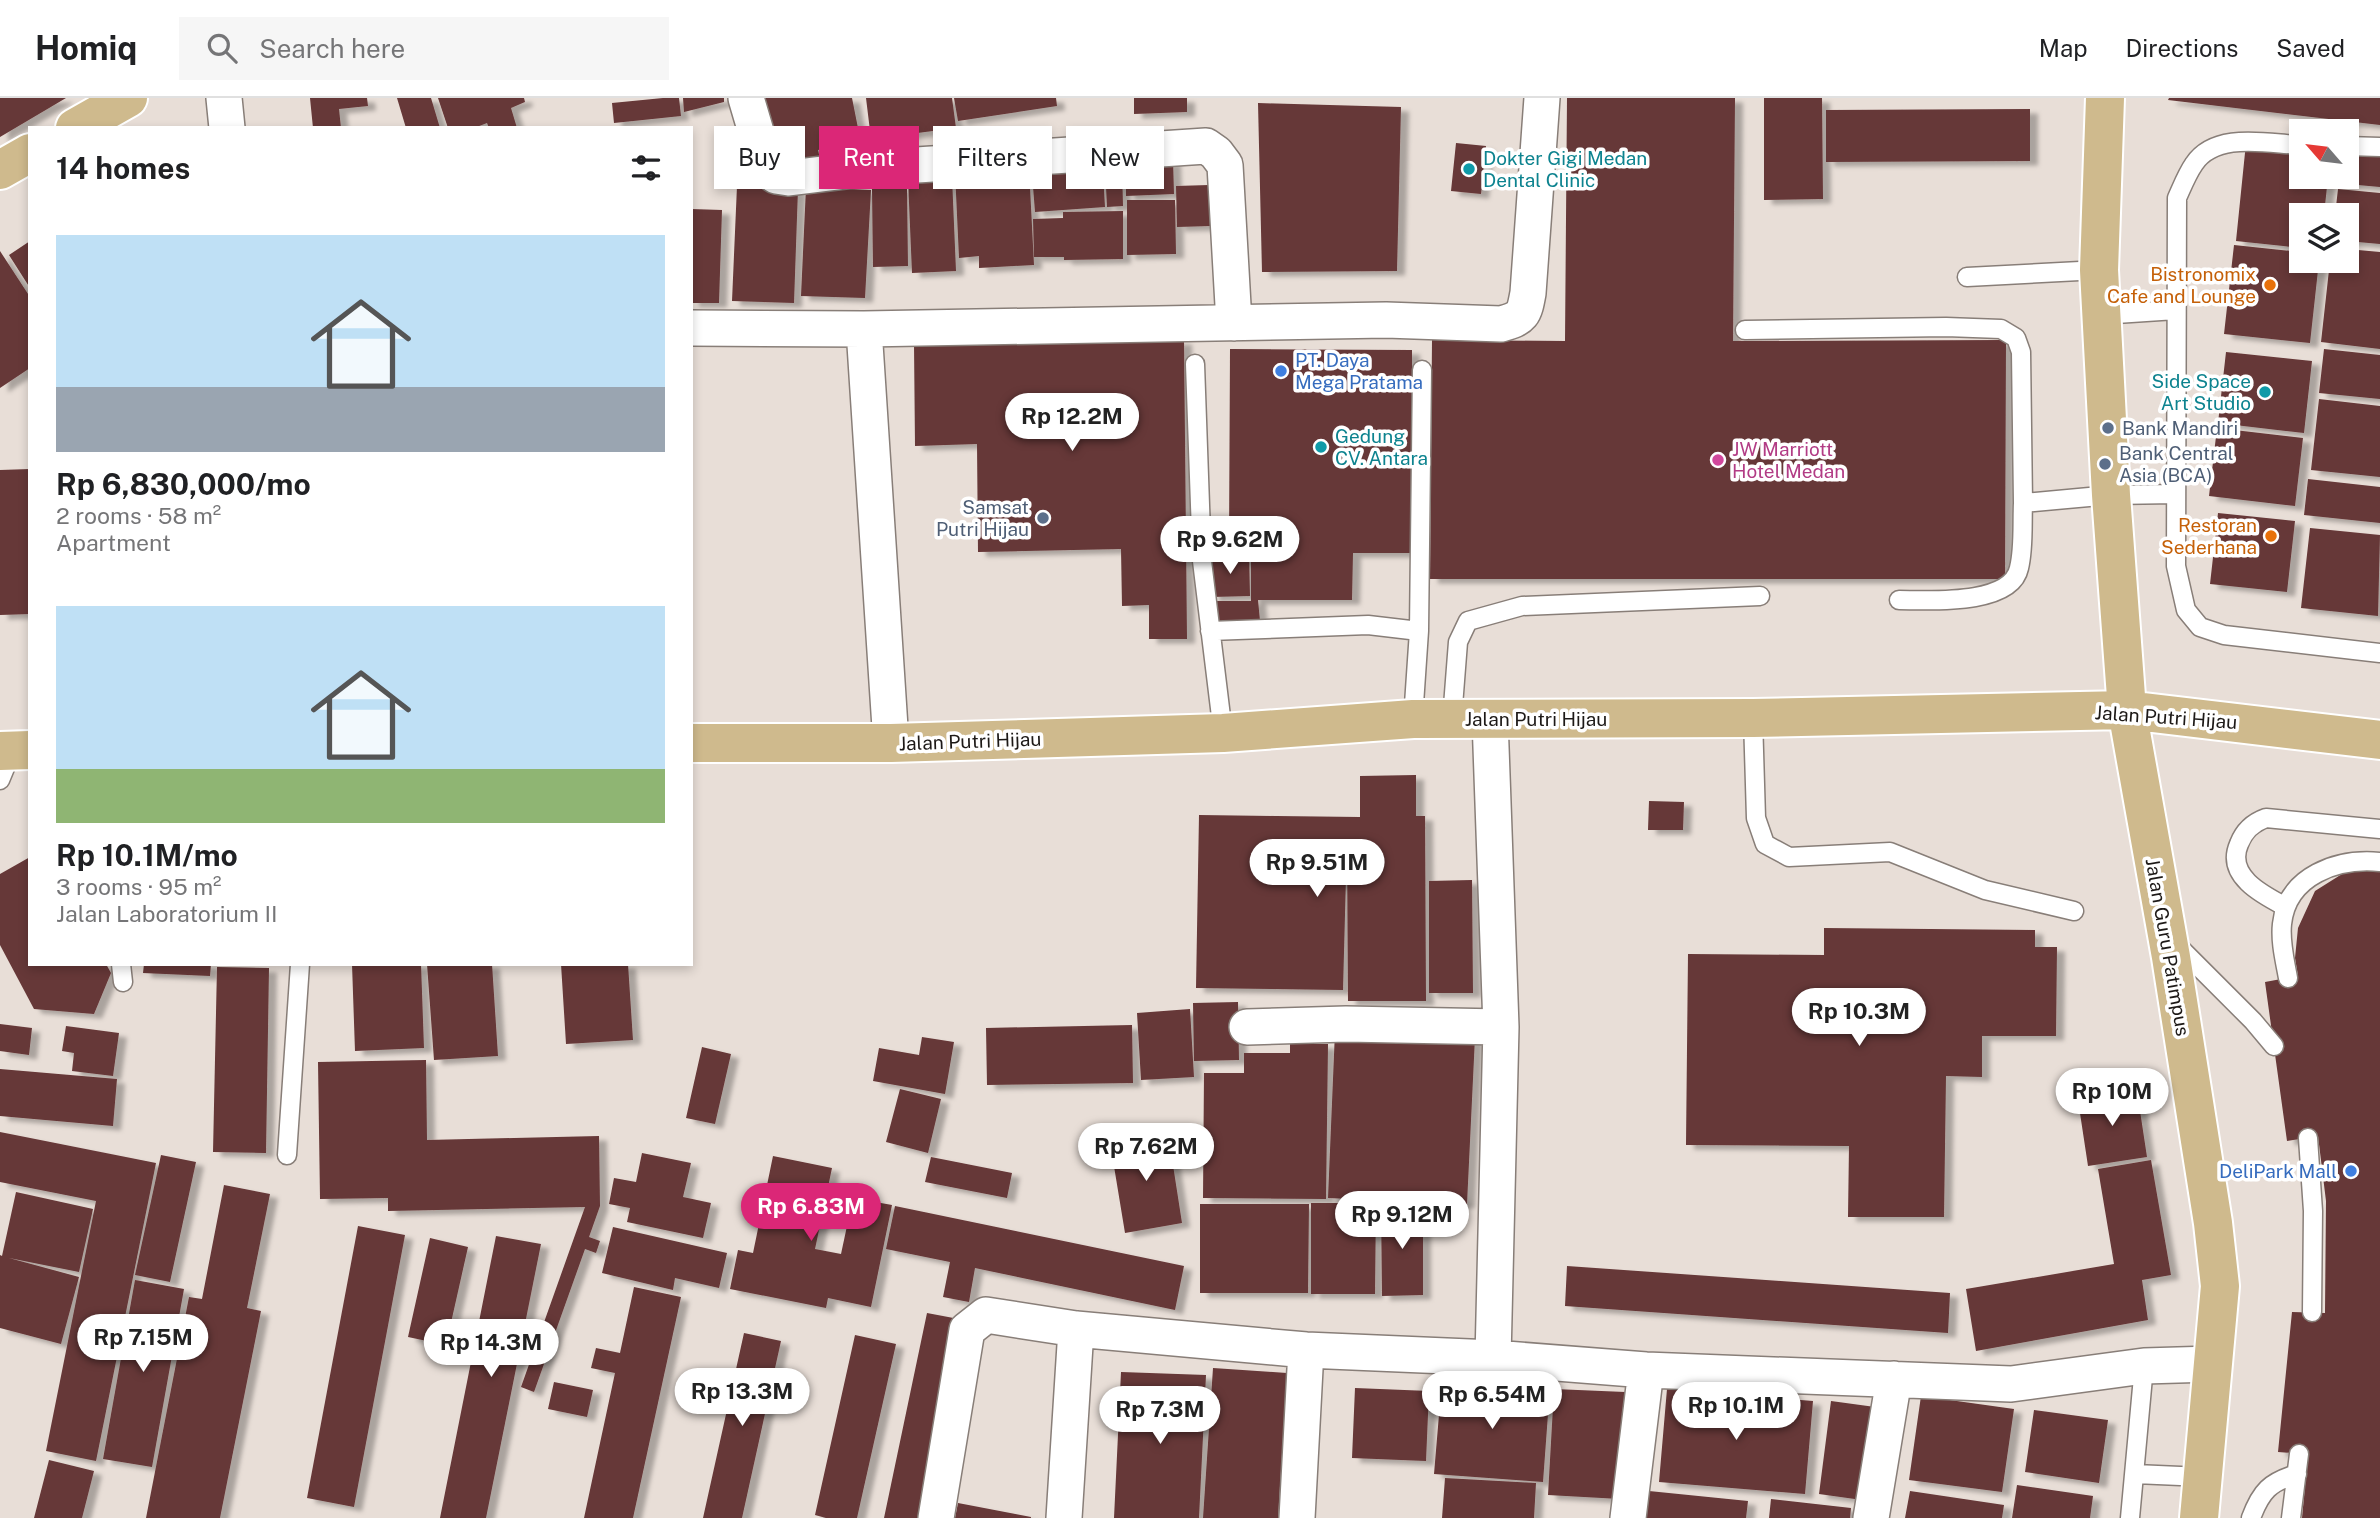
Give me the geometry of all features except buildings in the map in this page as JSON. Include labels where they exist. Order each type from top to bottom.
[{"type":"main road","points":[[79,126],[128,98]]},
{"type":"main road","name":"Jalan Guru Patimpus","points":[[2105,98],[2099,271],[2111,495],[2127,710],[2213,1223],[2220,1286],[2199,1518]]},
{"type":"main road","points":[[0,170],[28,154]]},
{"type":"main road","name":"Jalan Putri Hijau","points":[[693,743],[891,743],[1223,733],[1413,719],[1753,718],[2127,710],[2380,740]]},
{"type":"street","points":[[225,98],[227,126]]},
{"type":"street","points":[[746,98],[767,169],[776,176],[789,178],[870,167],[1206,146],[1216,153],[1225,165],[1234,323]]},
{"type":"street","points":[[693,328],[864,329],[1386,320],[1501,324],[1517,320],[1525,311],[1528,293],[1542,98]]},
{"type":"street","points":[[864,329],[891,743]]},
{"type":"street","points":[[1490,719],[1501,1027],[1493,1358]]},
{"type":"street","points":[[1247,1027],[1346,1024],[1501,1027]]},
{"type":"street","points":[[936,1518],[967,1330],[986,1315],[1076,1329],[1306,1350],[1493,1358],[1646,1370],[2011,1384],[2144,1366],[2212,1364]]},
{"type":"street","points":[[1064,1518],[1076,1329]]},
{"type":"street","points":[[1297,1518],[1306,1350]]},
{"type":"street","points":[[1629,1518],[1646,1370]]},
{"type":"street","points":[[1871,1518],[1894,1379]]},
{"type":"lane","points":[[2289,144],[2231,142],[2212,146],[2194,162],[2177,198],[2176,566],[2186,610],[2200,627],[2224,635],[2380,653]]},
{"type":"lane","points":[[2359,147],[2380,148]]},
{"type":"lane","points":[[1967,277],[2099,271]]},
{"type":"lane","points":[[2101,315],[2176,310]]},
{"type":"lane","points":[[1745,330],[1946,327],[2001,329],[2016,338],[2021,352],[2023,503],[2019,571],[2008,584],[1984,597],[1899,600]]},
{"type":"lane","points":[[1195,364],[1202,561],[1223,733]]},
{"type":"lane","points":[[1413,719],[1419,631],[1422,370]]},
{"type":"lane","points":[[2023,503],[2111,495],[2176,494]]},
{"type":"lane","points":[[1452,719],[1458,642],[1468,621],[1522,606],[1760,596]]},
{"type":"lane","points":[[1210,631],[1368,625],[1419,631]]},
{"type":"lane","points":[[1753,718],[1756,818],[1765,844],[1789,858],[1890,852],[1985,890],[2074,911]]},
{"type":"lane","points":[[2286,907],[2261,894],[2240,874],[2236,862],[2236,848],[2244,833],[2256,821],[2266,818],[2380,829]]},
{"type":"lane","points":[[2288,978],[2282,924],[2286,907],[2296,891],[2311,875],[2340,863],[2365,860],[2380,862]]},
{"type":"lane","points":[[2166,934],[2253,1021],[2274,1046]]},
{"type":"lane","points":[[287,1155],[300,966]]},
{"type":"lane","points":[[2308,1138],[2313,1211],[2312,1312]]},
{"type":"lane","points":[[2130,1518],[2144,1366]]},
{"type":"lane","points":[[2291,1518],[2299,1454]]},
{"type":"lane","points":[[2135,1474],[2203,1477]]},
{"type":"lane","points":[[2251,1518],[2266,1489],[2277,1480],[2297,1474]]},
{"type":"place","name":"Dokter Gigi Medan Dental Clinic","points":[[1469,169]]},
{"type":"place","name":"Bistronomix Cafe and Lounge","points":[[2270,285]]},
{"type":"place","name":"PT. Daya Mega Pratama","points":[[1281,371]]},
{"type":"place","name":"Side Space Art Studio","points":[[2265,392]]},
{"type":"place","name":"Bank Mandiri","points":[[2108,428]]},
{"type":"place","name":"Gedung CV. Antara","points":[[1321,447]]},
{"type":"place","name":"JW Marriott Hotel Medan","points":[[1718,460]]},
{"type":"place","name":"Bank Central Asia (BCA)","points":[[2105,464]]},
{"type":"place","name":"Samsat Putri Hijau","points":[[1043,518]]},
{"type":"place","name":"Restoran Sederhana","points":[[2271,536]]},
{"type":"place","name":"DeliPark Mall","points":[[2351,1171]]}]
